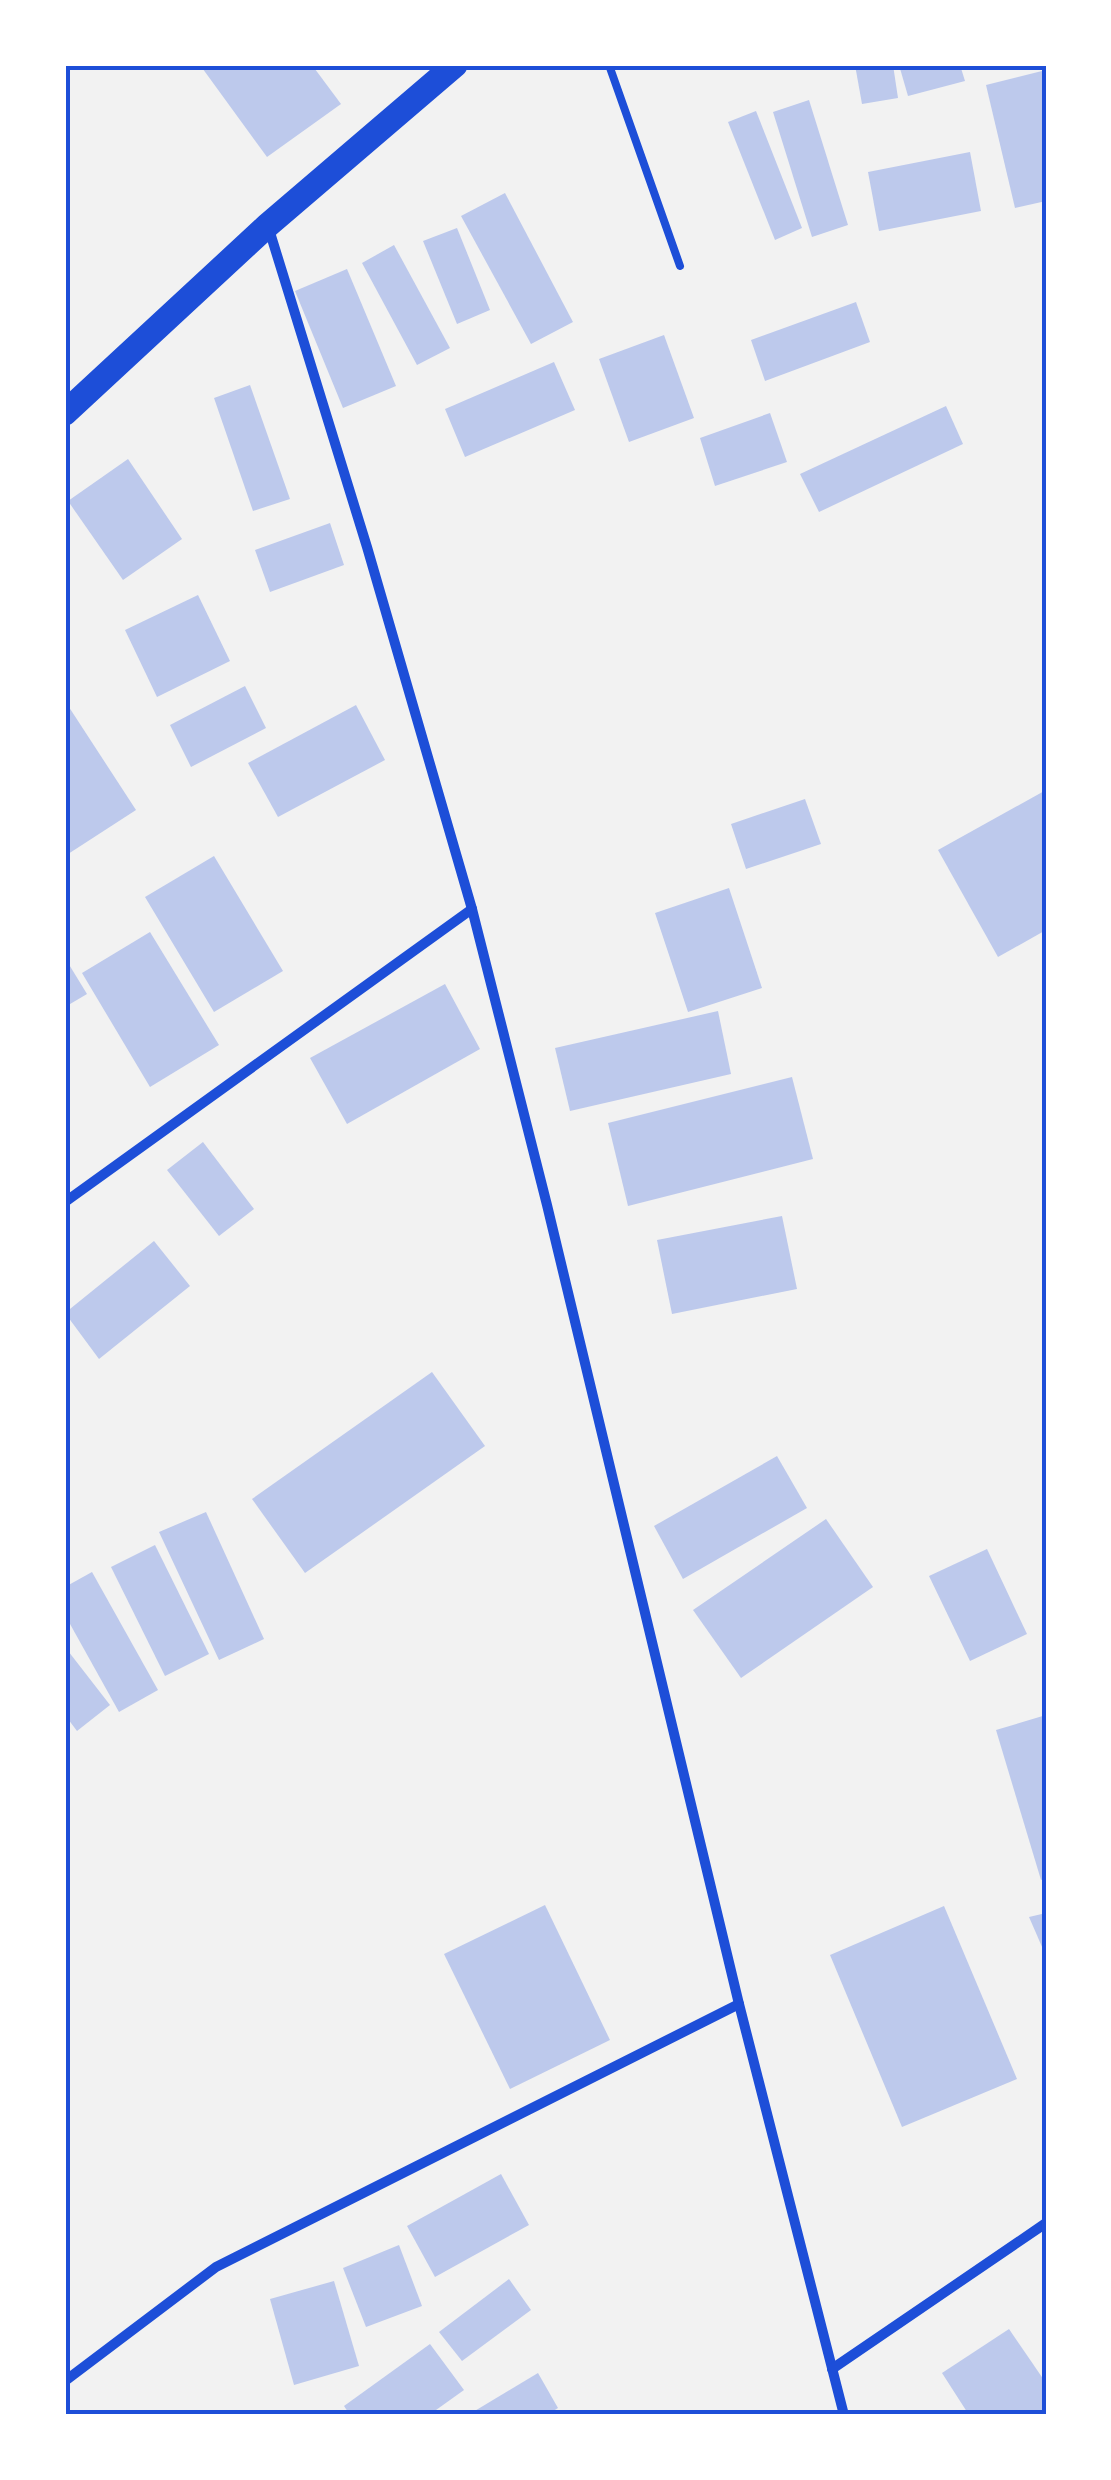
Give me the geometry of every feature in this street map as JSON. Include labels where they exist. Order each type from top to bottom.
[{"type":"main road","points":[[65,414],[268,225],[455,65]]},
{"type":"street","points":[[268,225],[472,909],[739,2004],[844,2415]]},
{"type":"street","points":[[65,1202],[472,909]]},
{"type":"street","points":[[65,2382],[216,2267],[739,2004]]},
{"type":"street","points":[[832,2369],[1046,2223]]},
{"type":"lane","points":[[609,65],[680,266]]},
{"type":"building","points":[[200,65],[312,65],[341,104],[267,157]]},
{"type":"building","points":[[855,65],[893,65],[898,98],[862,104]]},
{"type":"building","points":[[899,65],[960,65],[965,81],[908,96]]},
{"type":"building","points":[[1046,70],[1046,201],[1015,208],[986,85]]},
{"type":"building","points":[[809,100],[848,225],[812,237],[773,112]]},
{"type":"building","points":[[756,111],[802,228],[775,240],[728,122]]},
{"type":"building","points":[[970,152],[981,211],[879,231],[868,172]]},
{"type":"building","points":[[505,193],[573,322],[531,344],[461,216]]},
{"type":"building","points":[[457,228],[490,310],[457,324],[423,241]]},
{"type":"building","points":[[394,245],[450,348],[417,365],[362,263]]},
{"type":"building","points":[[347,269],[396,386],[343,408],[295,291]]},
{"type":"building","points":[[856,302],[870,342],[765,381],[751,340]]},
{"type":"building","points":[[664,335],[694,418],[629,442],[599,359]]},
{"type":"building","points":[[554,362],[575,410],[465,457],[445,409]]},
{"type":"building","points":[[250,385],[290,499],[253,511],[214,398]]},
{"type":"building","points":[[946,406],[963,444],[819,512],[800,474]]},
{"type":"building","points":[[770,413],[787,462],[715,486],[700,438]]},
{"type":"building","points":[[128,459],[182,539],[123,580],[68,501]]},
{"type":"building","points":[[330,523],[344,565],[270,592],[255,550]]},
{"type":"building","points":[[198,595],[230,661],[157,697],[125,630]]},
{"type":"building","points":[[245,686],[266,728],[191,767],[170,725]]},
{"type":"building","points":[[65,701],[136,810],[65,856]]},
{"type":"building","points":[[356,705],[385,760],[278,817],[248,763]]},
{"type":"building","points":[[1046,790],[1046,930],[998,957],[938,850]]},
{"type":"building","points":[[805,799],[821,844],[746,869],[731,824]]},
{"type":"building","points":[[214,856],[283,971],[214,1012],[145,897]]},
{"type":"building","points":[[729,888],[762,988],[688,1012],[655,913]]},
{"type":"building","points":[[150,932],[219,1045],[150,1087],[82,973]]},
{"type":"building","points":[[65,958],[87,994],[65,1007]]},
{"type":"building","points":[[445,984],[480,1049],[347,1124],[310,1058]]},
{"type":"building","points":[[718,1011],[731,1074],[570,1111],[555,1048]]},
{"type":"building","points":[[792,1077],[813,1159],[628,1206],[608,1123]]},
{"type":"building","points":[[203,1142],[254,1209],[219,1236],[167,1170]]},
{"type":"building","points":[[782,1216],[797,1289],[672,1314],[657,1240]]},
{"type":"building","points":[[154,1241],[190,1286],[99,1359],[65,1313]]},
{"type":"building","points":[[432,1372],[485,1446],[305,1573],[252,1499]]},
{"type":"building","points":[[777,1456],[807,1508],[683,1579],[654,1526]]},
{"type":"building","points":[[206,1512],[264,1639],[219,1660],[159,1532]]},
{"type":"building","points":[[826,1519],[873,1587],[741,1678],[693,1610]]},
{"type":"building","points":[[155,1545],[209,1654],[165,1676],[111,1567]]},
{"type":"building","points":[[987,1549],[1027,1634],[970,1661],[929,1576]]},
{"type":"building","points":[[92,1572],[158,1690],[119,1712],[65,1615],[65,1587]]},
{"type":"building","points":[[65,1647],[110,1705],[77,1731],[65,1715]]},
{"type":"building","points":[[1046,1715],[1046,1878],[1041,1880],[996,1730]]},
{"type":"building","points":[[545,1905],[610,2040],[510,2089],[444,1954]]},
{"type":"building","points":[[944,1906],[1017,2079],[902,2127],[830,1955]]},
{"type":"building","points":[[1046,1913],[1046,1956],[1029,1917]]},
{"type":"building","points":[[501,2174],[529,2225],[435,2277],[407,2226]]},
{"type":"building","points":[[399,2245],[422,2306],[366,2327],[343,2268]]},
{"type":"building","points":[[509,2279],[531,2310],[462,2361],[439,2332]]},
{"type":"building","points":[[334,2281],[359,2366],[294,2385],[270,2299]]},
{"type":"building","points":[[1009,2329],[1046,2383],[1046,2415],[969,2415],[942,2373]]},
{"type":"building","points":[[430,2344],[464,2390],[429,2415],[350,2415],[344,2406]]},
{"type":"building","points":[[538,2373],[558,2408],[547,2415],[468,2415]]}]
